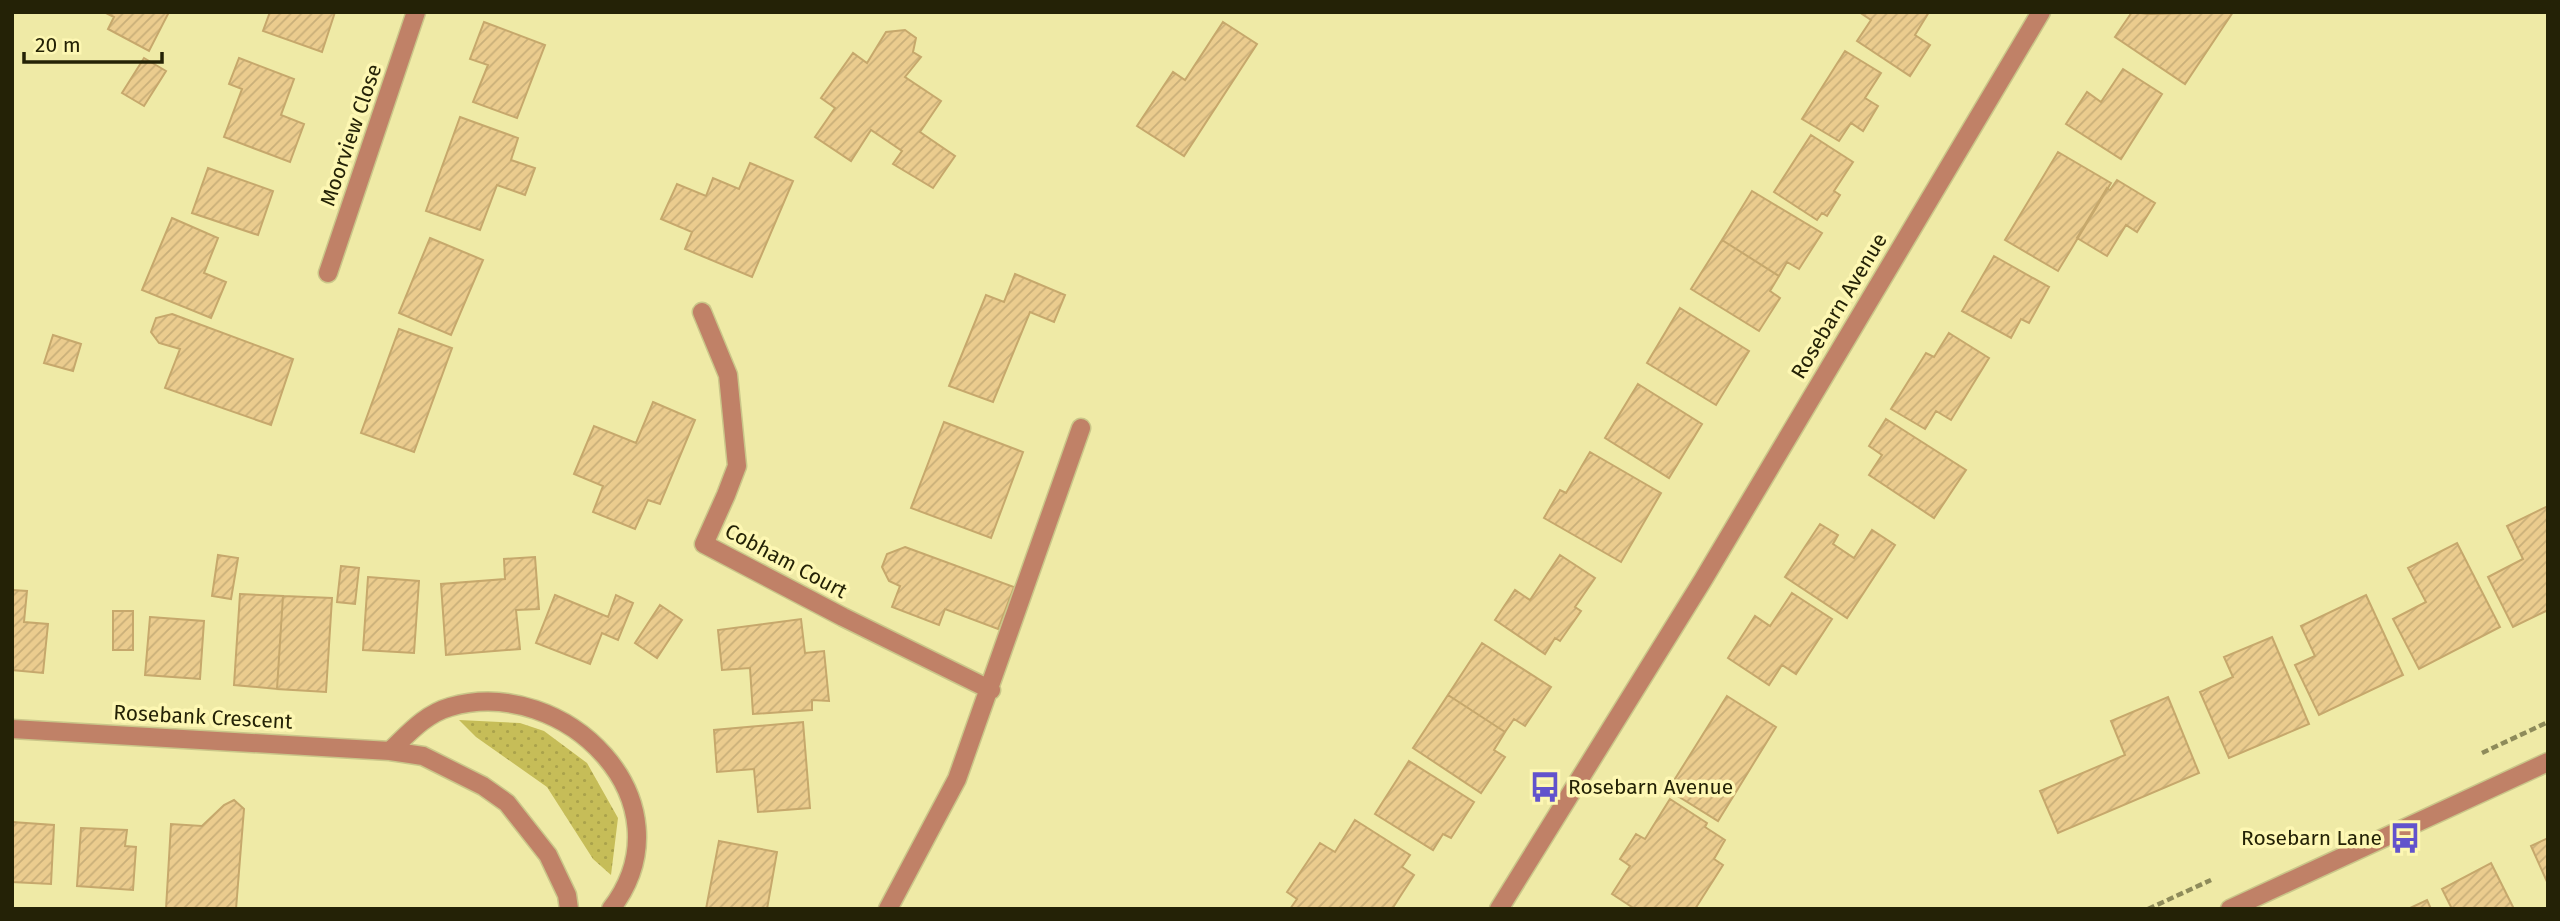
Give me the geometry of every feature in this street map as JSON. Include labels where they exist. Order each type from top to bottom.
[{"type":"street","name":"Moorview Close","points":[[328,273],[416,12]]},
{"type":"street","name":"Rosebarn Avenue","points":[[1499,909],[1703,580],[2041,12]]},
{"type":"street","name":"Cobham Court","points":[[702,312],[727,375],[737,466],[704,544],[991,690]]},
{"type":"street","points":[[888,909],[957,779],[991,690],[1081,428]]},
{"type":"street","points":[[390,751],[432,715],[449,707],[477,702],[499,701],[534,709],[562,722],[590,740],[608,757],[626,785],[636,827],[636,858],[626,886],[611,909]]},
{"type":"street","name":"Rosebank Crescent","points":[[12,729],[390,751],[423,756],[483,786],[507,803],[548,855],[567,895],[569,909]]},
{"type":"street","points":[[2230,909],[2548,762]]},
{"type":"shaded area","points":[[459,720],[520,723],[544,731],[587,763],[618,818],[611,875],[593,859],[547,787],[476,737]]},
{"type":"building","points":[[104,12],[169,12],[149,51],[108,29],[114,17]]},
{"type":"building","points":[[270,12],[335,12],[322,52],[263,31]]},
{"type":"building","points":[[1859,12],[1929,12],[1915,35],[1930,45],[1910,76],[1857,41],[1871,20]]},
{"type":"building","points":[[2132,12],[2233,12],[2185,84],[2115,37]]},
{"type":"building","points":[[484,22],[545,45],[517,118],[473,102],[488,65],[470,59]]},
{"type":"building","points":[[1223,22],[1257,44],[1184,156],[1137,126],[1173,72],[1185,80]]},
{"type":"building","points":[[905,30],[916,38],[913,52],[921,57],[905,77],[941,101],[920,132],[955,156],[933,188],[893,164],[902,151],[871,130],[851,161],[815,137],[835,108],[821,98],[853,53],[867,63],[886,32]]},
{"type":"building","points":[[1845,51],[1881,73],[1865,98],[1878,106],[1863,131],[1851,123],[1839,141],[1802,119]]},
{"type":"building","points":[[144,58],[166,71],[144,106],[122,93]]},
{"type":"building","points":[[239,58],[294,79],[281,115],[304,124],[290,162],[224,137],[242,89],[229,84]]},
{"type":"building","points":[[2123,69],[2162,94],[2121,159],[2066,124],[2087,92],[2101,102]]},
{"type":"building","points":[[460,117],[518,138],[511,160],[535,168],[525,195],[497,185],[480,230],[426,211]]},
{"type":"building","points":[[1811,135],[1853,162],[1834,191],[1840,195],[1827,216],[1822,213],[1817,220],[1774,192]]},
{"type":"building","points":[[2058,152],[2111,183],[2058,271],[2005,240]]},
{"type":"building","points":[[750,163],[793,181],[752,277],[685,249],[692,232],[661,219],[677,184],[706,196],[713,178],[739,189]]},
{"type":"building","points":[[208,168],[273,191],[258,235],[192,213]]},
{"type":"building","points":[[2117,180],[2155,203],[2137,232],[2126,225],[2107,256],[2077,238],[2107,188],[2110,190]]},
{"type":"building","points":[[1752,191],[1822,233],[1799,269],[1787,262],[1779,276],[1722,240]]},
{"type":"building","points":[[172,218],[218,238],[204,273],[226,282],[211,318],[142,290]]},
{"type":"building","points":[[430,238],[483,260],[451,335],[399,313]]},
{"type":"building","points":[[1722,240],[1779,276],[1770,291],[1780,298],[1759,331],[1691,289]]},
{"type":"building","points":[[1994,256],[2049,287],[2029,323],[2021,319],[2011,338],[1962,311]]},
{"type":"building","points":[[1015,274],[1065,295],[1054,322],[1030,312],[993,402],[949,386],[986,295],[1004,302]]},
{"type":"building","points":[[1680,308],[1749,351],[1716,405],[1647,363]]},
{"type":"building","points":[[172,314],[293,359],[271,425],[165,388],[180,349],[159,343],[151,332],[156,318]]},
{"type":"building","points":[[399,329],[452,348],[414,452],[361,433]]},
{"type":"building","points":[[1949,333],[1989,358],[1951,420],[1936,411],[1925,429],[1891,409],[1926,353],[1934,357]]},
{"type":"building","points":[[53,335],[81,344],[73,371],[44,363]]},
{"type":"building","points":[[1638,384],[1702,424],[1669,478],[1605,438]]},
{"type":"building","points":[[653,402],[695,420],[660,504],[648,500],[635,529],[593,512],[603,486],[574,474],[594,426],[636,443]]},
{"type":"building","points":[[1886,419],[1966,470],[1934,518],[1869,475],[1882,455],[1869,446]]},
{"type":"building","points":[[944,422],[1023,452],[991,538],[911,508]]},
{"type":"building","points":[[1590,452],[1661,493],[1621,562],[1544,518],[1560,490],[1566,493]]},
{"type":"building","points":[[2548,506],[2548,610],[2513,627],[2488,577],[2523,559],[2507,526]]},
{"type":"building","points":[[1820,524],[1838,535],[1833,544],[1854,558],[1872,530],[1895,545],[1847,618],[1785,577]]},
{"type":"building","points":[[2457,543],[2500,627],[2419,669],[2393,619],[2426,602],[2408,568]]},
{"type":"building","points":[[905,547],[1014,587],[998,629],[945,609],[939,625],[892,607],[900,586],[889,581],[882,567],[887,554]]},
{"type":"building","points":[[218,555],[238,558],[231,599],[212,596]]},
{"type":"building","points":[[1560,555],[1595,578],[1575,607],[1581,611],[1560,641],[1555,638],[1545,654],[1495,620],[1515,590],[1530,600]]},
{"type":"building","points":[[535,557],[539,609],[516,610],[520,649],[446,655],[441,584],[505,579],[504,559]]},
{"type":"building","points":[[341,566],[359,568],[355,604],[337,602]]},
{"type":"building","points":[[368,577],[419,581],[414,653],[363,650]]},
{"type":"building","points":[[12,590],[27,591],[24,622],[48,624],[43,673],[12,670]]},
{"type":"building","points":[[1792,593],[1832,619],[1796,674],[1782,665],[1769,685],[1728,658],[1755,616],[1770,626]]},
{"type":"building","points":[[240,594],[283,596],[277,689],[234,685]]},
{"type":"building","points":[[555,595],[608,617],[616,595],[633,603],[618,640],[602,633],[590,664],[536,643]]},
{"type":"building","points":[[2366,595],[2403,675],[2319,715],[2295,665],[2315,656],[2301,626]]},
{"type":"building","points":[[283,596],[332,598],[326,692],[277,689]]},
{"type":"building","points":[[660,605],[682,620],[657,658],[635,643]]},
{"type":"building","points":[[113,611],[133,611],[133,650],[113,650]]},
{"type":"building","points":[[150,617],[204,621],[200,679],[145,675]]},
{"type":"building","points":[[801,619],[805,653],[824,651],[829,701],[812,700],[812,710],[753,714],[750,668],[722,670],[718,630]]},
{"type":"building","points":[[2272,637],[2309,724],[2229,758],[2200,692],[2233,677],[2224,657]]},
{"type":"building","points":[[1482,643],[1551,687],[1525,726],[1514,719],[1505,732],[1448,695]]},
{"type":"building","points":[[1448,695],[1505,732],[1494,750],[1505,757],[1481,793],[1413,748]]},
{"type":"building","points":[[1727,696],[1776,727],[1718,821],[1668,790]]},
{"type":"building","points":[[2168,697],[2199,773],[2058,833],[2040,791],[2125,755],[2111,721]]},
{"type":"building","points":[[803,722],[810,808],[758,812],[754,769],[717,772],[714,730]]},
{"type":"building","points":[[1409,761],[1474,802],[1451,838],[1443,834],[1433,850],[1375,814]]},
{"type":"building","points":[[1670,799],[1707,823],[1705,827],[1725,840],[1714,859],[1723,865],[1695,909],[1635,909],[1612,894],[1630,866],[1620,859],[1636,834],[1645,839]]},
{"type":"building","points":[[234,800],[244,809],[236,909],[166,909],[171,824],[202,826],[224,805]]},
{"type":"building","points":[[1355,820],[1410,855],[1402,867],[1414,875],[1392,909],[1290,909],[1297,899],[1287,892],[1320,843],[1335,852]]},
{"type":"building","points":[[12,822],[54,825],[51,884],[12,882]]},
{"type":"building","points":[[81,828],[127,830],[125,846],[136,847],[133,890],[77,886]]},
{"type":"building","points":[[2548,838],[2548,884],[2531,846]]},
{"type":"building","points":[[719,841],[777,852],[767,909],[706,909]]},
{"type":"building","points":[[2491,863],[2514,909],[2452,909],[2442,889]]},
{"type":"building","points":[[2427,900],[2431,909],[2408,909]]},
{"type":"place","name":"Rosebarn Avenue","points":[[1545,787]]},
{"type":"place","name":"Rosebarn Lane","points":[[2405,838]]}]
